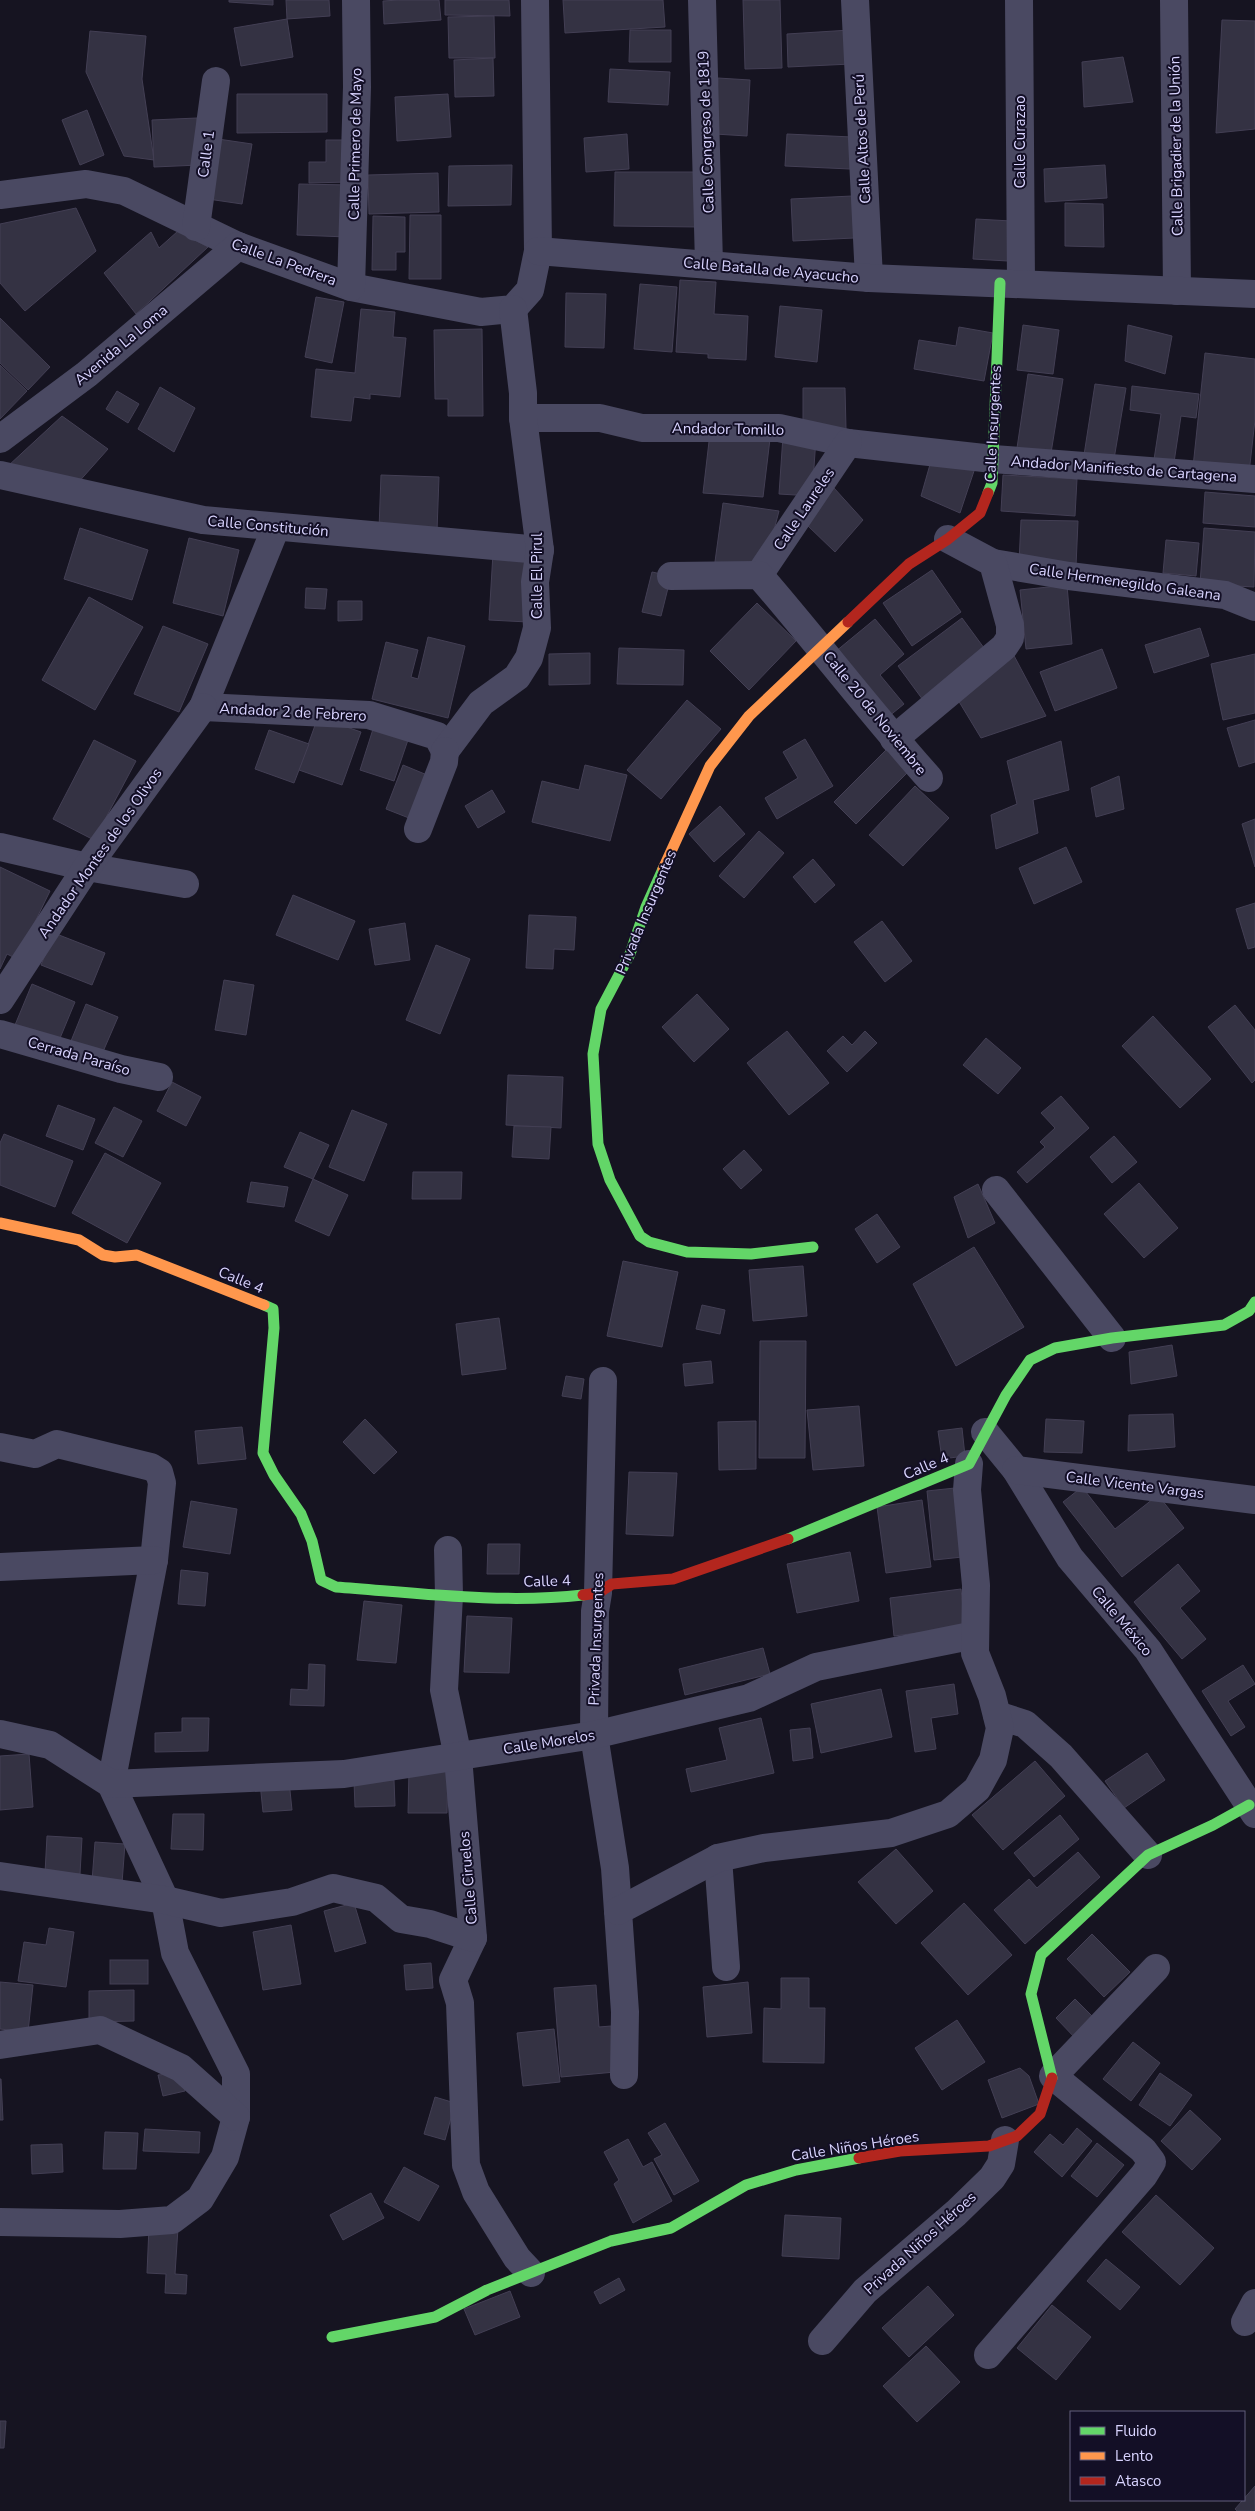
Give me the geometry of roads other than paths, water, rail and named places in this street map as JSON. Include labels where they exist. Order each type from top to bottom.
[{"type":"street","name":"Calle Primero de Mayo","points":[[351,287],[357,87],[356,0]]},
{"type":"street","points":[[513,309],[530,290],[538,252],[535,0]]},
{"type":"street","name":"Calle Congreso de 1819","points":[[702,0],[710,264]]},
{"type":"street","name":"Calle Altos de Perú","points":[[855,0],[869,278]]},
{"type":"street","name":"Calle Curazao","points":[[1011,284],[1019,0]]},
{"type":"street","name":"Calle Brigadier de la Unión","points":[[1174,0],[1178,291]]},
{"type":"street","name":"Calle 1","points":[[196,227],[216,81]]},
{"type":"street","name":"Calle La Pedrera","points":[[0,195],[86,184],[124,191],[238,246],[351,287],[481,312],[513,309]]},
{"type":"street","name":"Avenida La Loma","points":[[0,439],[87,374],[238,246]]},
{"type":"street","name":"Calle Batalla de Ayacucho","points":[[538,252],[710,264],[869,278],[1255,294]]},
{"type":"street","name":"Calle Insurgentes","points":[[948,539],[980,513],[992,483],[1011,284]]},
{"type":"street","name":"Calle El Pirul","points":[[445,751],[481,703],[517,677],[529,658],[537,628],[536,582],[540,550],[523,418],[523,393],[513,309]]},
{"type":"street","name":"Andador Tomillo","points":[[523,418],[600,418],[642,428],[779,428],[848,444],[993,459]]},
{"type":"street","name":"Calle Laureles","points":[[759,575],[848,444]]},
{"type":"street","name":"Andador Manifiesto de Cartagena","points":[[993,459],[1255,478]]},
{"type":"street","name":"Calle Constitución","points":[[0,475],[203,520],[540,550]]},
{"type":"street","name":"Andador 2 de Febrero","points":[[276,527],[203,707],[368,715],[437,736],[445,751]]},
{"type":"street","points":[[894,739],[1004,647],[1010,638],[1010,625],[993,563],[948,539]]},
{"type":"street","name":"Privada Insurgentes","points":[[813,1247],[751,1254],[688,1252],[649,1242],[640,1236],[610,1180],[598,1144],[593,1054],[601,1009],[630,954],[646,907],[710,766],[749,716],[910,564],[948,539]]},
{"type":"street","name":"Calle Hermenegildo Galeana","points":[[993,563],[1070,576],[1225,595],[1255,607]]},
{"type":"street","points":[[671,576],[759,575]]},
{"type":"street","name":"Calle 20 de Noviembre","points":[[759,575],[822,647],[894,739],[929,778]]},
{"type":"street","name":"Andador Montes de los Olivos","points":[[0,1000],[87,867],[203,707]]},
{"type":"street","points":[[418,829],[444,762],[445,751]]},
{"type":"street","points":[[0,847],[87,867],[186,884]]},
{"type":"street","name":"Cerrada Paraíso","points":[[0,1034],[121,1069],[159,1077]]},
{"type":"street","points":[[996,1190],[1112,1338]]},
{"type":"street","name":"Calle 4","points":[[0,1223],[79,1240],[103,1255],[115,1257],[137,1254],[273,1309],[274,1328],[263,1453],[274,1475],[301,1514],[312,1540],[321,1580],[336,1587],[449,1596],[562,1597],[598,1593],[612,1584],[673,1579],[790,1538],[969,1464],[985,1432],[1030,1360],[1055,1348],[1112,1338],[1224,1325],[1249,1311],[1255,1302]]},
{"type":"street","name":"Privada Insurgentes","points":[[603,1381],[598,1593],[595,1611],[594,1735],[615,1868],[625,2012],[624,2076]]},
{"type":"street","name":"Calle México","points":[[985,1432],[1016,1470],[1070,1558],[1148,1650],[1252,1809]]},
{"type":"street","points":[[0,1446],[35,1454],[57,1444],[151,1466],[159,1472],[162,1483],[154,1560],[111,1784]]},
{"type":"street","points":[[618,1911],[718,1858],[764,1848],[890,1833],[948,1814],[977,1789],[992,1760],[1000,1728],[992,1696],[975,1653],[976,1585],[968,1490],[969,1464]]},
{"type":"street","name":"Calle Vicente Vargas","points":[[1016,1470],[1255,1500]]},
{"type":"street","name":"Calle Ciruelos","points":[[448,1550],[449,1596],[444,1690],[458,1757],[473,1938],[453,1980],[460,2003],[466,2165],[476,2192],[517,2258],[531,2273]]},
{"type":"street","points":[[0,1566],[154,1560]]},
{"type":"street","name":"Calle Morelos","points":[[111,1784],[344,1774],[594,1735],[749,1698],[816,1667],[975,1635]]},
{"type":"street","points":[[997,1715],[1025,1724],[1061,1756],[1148,1855]]},
{"type":"street","points":[[0,1734],[50,1745],[111,1784],[165,1900],[175,1953],[236,2074],[236,2117],[226,2157],[200,2199],[172,2220],[120,2224],[0,2222]]},
{"type":"street","points":[[988,2355],[1144,2175],[1152,2162],[1143,2150],[1053,2076],[1031,1994],[1042,1955],[1148,1855],[1252,1809]]},
{"type":"street","points":[[718,1858],[726,1967]]},
{"type":"street","points":[[0,1876],[165,1900],[220,1913],[292,1902],[333,1888],[376,1898],[401,1918],[430,1924],[473,1938]]},
{"type":"street","points":[[1053,2076],[1156,1968]]},
{"type":"street","points":[[0,2045],[100,2030],[181,2068],[236,2117]]},
{"type":"street","name":"Calle Niños Héroes","points":[[332,2337],[435,2317],[487,2290],[611,2241],[672,2228],[746,2185],[796,2170],[900,2152],[989,2146],[1017,2136],[1040,2114],[1053,2076]]},
{"type":"street","name":"Privada Niños Héroes","points":[[822,2341],[864,2291],[949,2219],[992,2178],[1001,2164],[1005,2140]]}]
